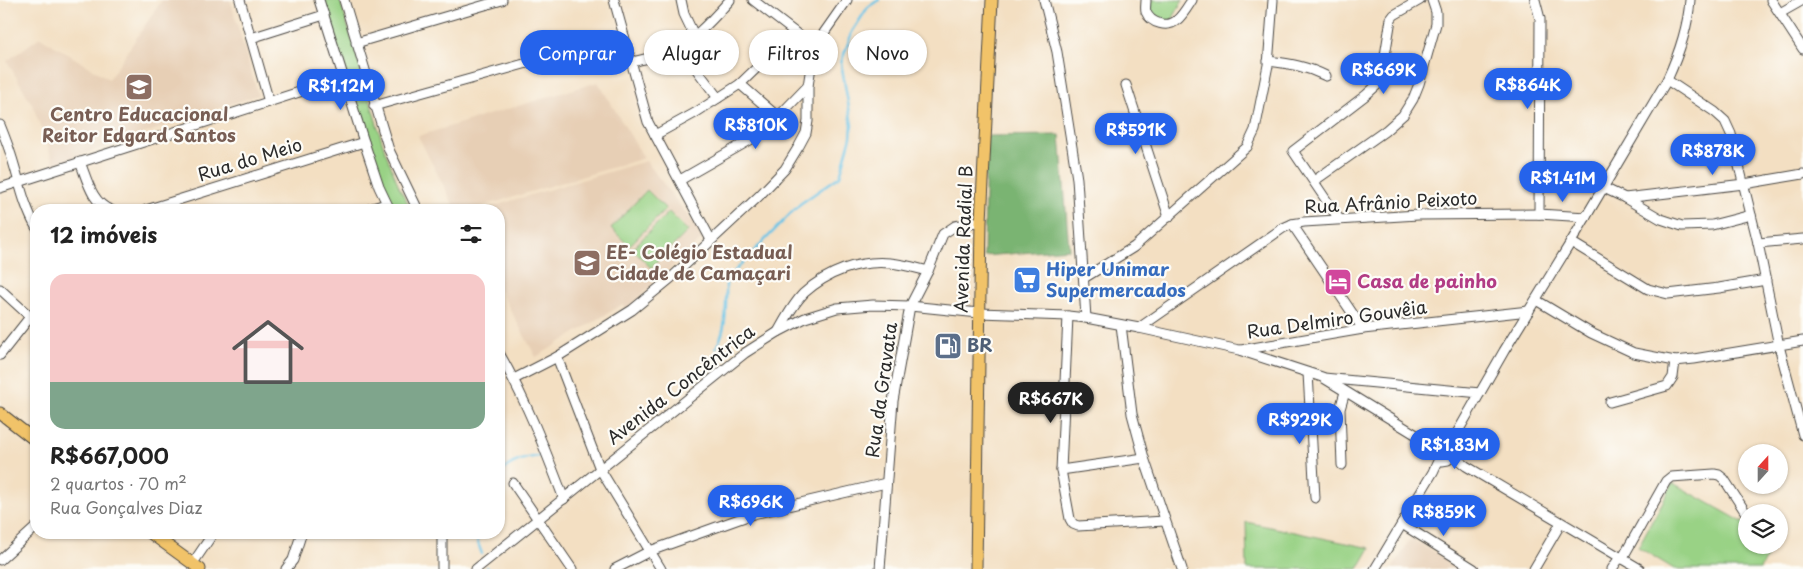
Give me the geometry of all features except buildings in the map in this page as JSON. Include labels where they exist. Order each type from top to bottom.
[{"type":"main road","name":"Avenida Radial B","points":[[976,569],[981,221],[992,0]]},
{"type":"main road","points":[[0,413],[30,436]]},
{"type":"main road","points":[[159,539],[197,566]]},
{"type":"street","points":[[240,0],[269,102]]},
{"type":"street","points":[[319,0],[364,142],[387,204]]},
{"type":"street","points":[[344,0],[374,106],[389,150],[415,204]]},
{"type":"street","points":[[356,44],[502,0]]},
{"type":"street","points":[[614,0],[622,30]]},
{"type":"street","points":[[680,0],[692,30]]},
{"type":"street","points":[[700,30],[730,0]]},
{"type":"street","points":[[753,0],[791,30]]},
{"type":"street","points":[[1044,0],[1057,52],[1077,179],[1086,318]]},
{"type":"street","points":[[1146,0],[1146,11],[1149,17],[1157,23],[1166,24],[1178,19],[1192,0]]},
{"type":"street","points":[[1084,278],[1134,247],[1247,147],[1255,130],[1268,61],[1273,0]]},
{"type":"street","points":[[1339,219],[1293,150],[1377,85],[1382,74],[1391,19],[1394,15],[1420,0]]},
{"type":"street","points":[[1314,181],[1384,131],[1403,115],[1413,99],[1433,36],[1436,12],[1432,0]]},
{"type":"street","points":[[1535,0],[1540,19],[1539,214]]},
{"type":"street","points":[[1375,569],[1668,80],[1680,52],[1685,34],[1690,0]]},
{"type":"street","points":[[1771,0],[1803,49]]},
{"type":"street","points":[[1780,13],[1803,0]]},
{"type":"street","points":[[825,30],[842,2]]},
{"type":"street","points":[[251,38],[324,15]]},
{"type":"street","points":[[1268,61],[1296,64],[1326,76]]},
{"type":"street","points":[[374,106],[520,65]]},
{"type":"street","points":[[634,70],[648,122],[711,240]]},
{"type":"street","points":[[701,75],[718,98]]},
{"type":"street","points":[[655,135],[694,114],[740,84],[749,75]]},
{"type":"street","points":[[514,379],[557,357],[632,310],[671,278],[759,196],[784,169],[806,133],[810,75]]},
{"type":"street","points":[[0,188],[343,78]]},
{"type":"street","points":[[1668,80],[1716,112],[1725,121],[1732,134],[1758,243],[1779,346],[1803,434]]},
{"type":"street","points":[[740,84],[778,117]]},
{"type":"street","points":[[1126,85],[1168,217]]},
{"type":"street","points":[[680,180],[750,140],[778,117],[808,86]]},
{"type":"street","points":[[0,125],[30,214]]},
{"type":"street","name":"Rua do Meio","points":[[165,204],[364,142]]},
{"type":"street","points":[[80,162],[94,197],[100,204]]},
{"type":"street","points":[[1625,198],[1744,184],[1803,174]]},
{"type":"street","points":[[1604,188],[1661,219],[1682,226],[1712,225],[1751,215]]},
{"type":"street","name":"Rua Afrânio Peixoto","points":[[1139,328],[1283,228],[1292,224],[1339,219],[1418,215],[1539,214],[1586,217]]},
{"type":"street","name":"Rua da Gravata","points":[[880,569],[893,400],[910,306],[943,234],[954,226],[981,221]]},
{"type":"street","points":[[1292,224],[1363,329]]},
{"type":"street","points":[[1758,243],[1803,239]]},
{"type":"street","points":[[1571,242],[1648,289],[1668,294],[1766,280]]},
{"type":"street","points":[[778,332],[790,310],[805,293],[828,277],[850,266],[890,263],[928,270]]},
{"type":"street","points":[[0,289],[30,317]]},
{"type":"street","points":[[1536,300],[1591,333],[1634,353],[1675,361],[1694,360],[1803,341]]},
{"type":"street","name":"Avenida Concêntrica","points":[[476,569],[745,353],[778,332],[805,318],[837,308],[873,305],[910,306],[979,313],[1086,318],[1239,350],[1308,373],[1322,378],[1640,569]]},
{"type":"street","name":"Rua Delmiro Gouvêia","points":[[1239,350],[1363,329],[1529,311]]},
{"type":"street","points":[[1068,316],[1060,470],[1070,519],[1073,524],[1078,526],[1165,521]]},
{"type":"street","points":[[0,354],[30,323]]},
{"type":"street","points":[[1121,324],[1132,414],[1144,458],[1182,569]]},
{"type":"street","points":[[557,357],[600,469],[661,569]]},
{"type":"street","points":[[1610,402],[1667,386],[1673,377],[1675,361]]},
{"type":"street","points":[[505,364],[514,379],[542,442],[564,499]]},
{"type":"street","points":[[1308,373],[1315,498]]},
{"type":"street","points":[[1322,378],[1480,393]]},
{"type":"street","points":[[1342,465],[1340,409],[1345,392]]},
{"type":"street","points":[[1060,470],[1144,458]]},
{"type":"street","points":[[1612,569],[1621,558],[1666,481],[1671,477],[1719,475],[1724,479],[1740,504]]},
{"type":"street","points":[[513,483],[572,569]]},
{"type":"street","points":[[615,569],[650,551],[753,514],[886,483]]},
{"type":"street","points":[[1534,569],[1562,523]]},
{"type":"street","points":[[1402,524],[1474,569]]},
{"type":"street","points":[[0,560],[30,533]]},
{"type":"street","points":[[197,566],[210,539]]},
{"type":"street","points":[[286,569],[299,548],[301,539]]},
{"type":"street","points":[[442,539],[442,569]]},
{"type":"shaded area","name":"Centro Educacional Reitor Edgard Santos","points":[[162,0],[230,0],[258,95],[54,164],[33,106],[7,61],[40,37],[109,79]]},
{"type":"shaded area","points":[[598,82],[644,158],[490,204],[453,204],[418,136]]},
{"type":"shaded area","name":"EE- Colégio Estadual Cidade de Camaçari","points":[[646,161],[704,237],[625,310],[623,304],[536,357],[505,300],[505,204],[500,204]]},
{"type":"shaded area","points":[[1411,538],[1462,569],[1392,569]]},
{"type":"green space","points":[[319,0],[340,0],[385,151],[400,189],[409,204],[388,204]]},
{"type":"green space","points":[[1147,0],[1183,0],[1172,20],[1162,23],[1147,11]]},
{"type":"green space","points":[[1060,135],[1069,249],[984,256],[986,136]]},
{"type":"green space","points":[[647,190],[666,209],[629,246],[611,228]]},
{"type":"green space","points":[[669,212],[688,231],[651,268],[632,249]]},
{"type":"green space","points":[[1673,483],[1738,520],[1738,554],[1768,554],[1760,569],[1674,569],[1638,547]]},
{"type":"green space","points":[[1246,522],[1370,548],[1358,569],[1247,569]]},
{"type":"waterway","points":[[716,348],[723,332],[726,307],[726,280],[800,204],[840,176],[851,137],[852,125],[841,63],[852,32],[868,7],[879,0]]},
{"type":"waterway","points":[[505,469],[517,461],[539,456]]},
{"type":"waterway","points":[[477,539],[482,554]]},
{"type":"place","name":"Centro Educacional Reitor Edgard Santos","points":[[139,87]]},
{"type":"place","name":"EE- Colégio Estadual Cidade de Camaçari","points":[[587,263]]},
{"type":"place","name":"Hiper Unimar Supermercados","points":[[1027,280]]},
{"type":"place","name":"Casa de painho","points":[[1338,282]]},
{"type":"place","name":"BR","points":[[948,346]]}]
